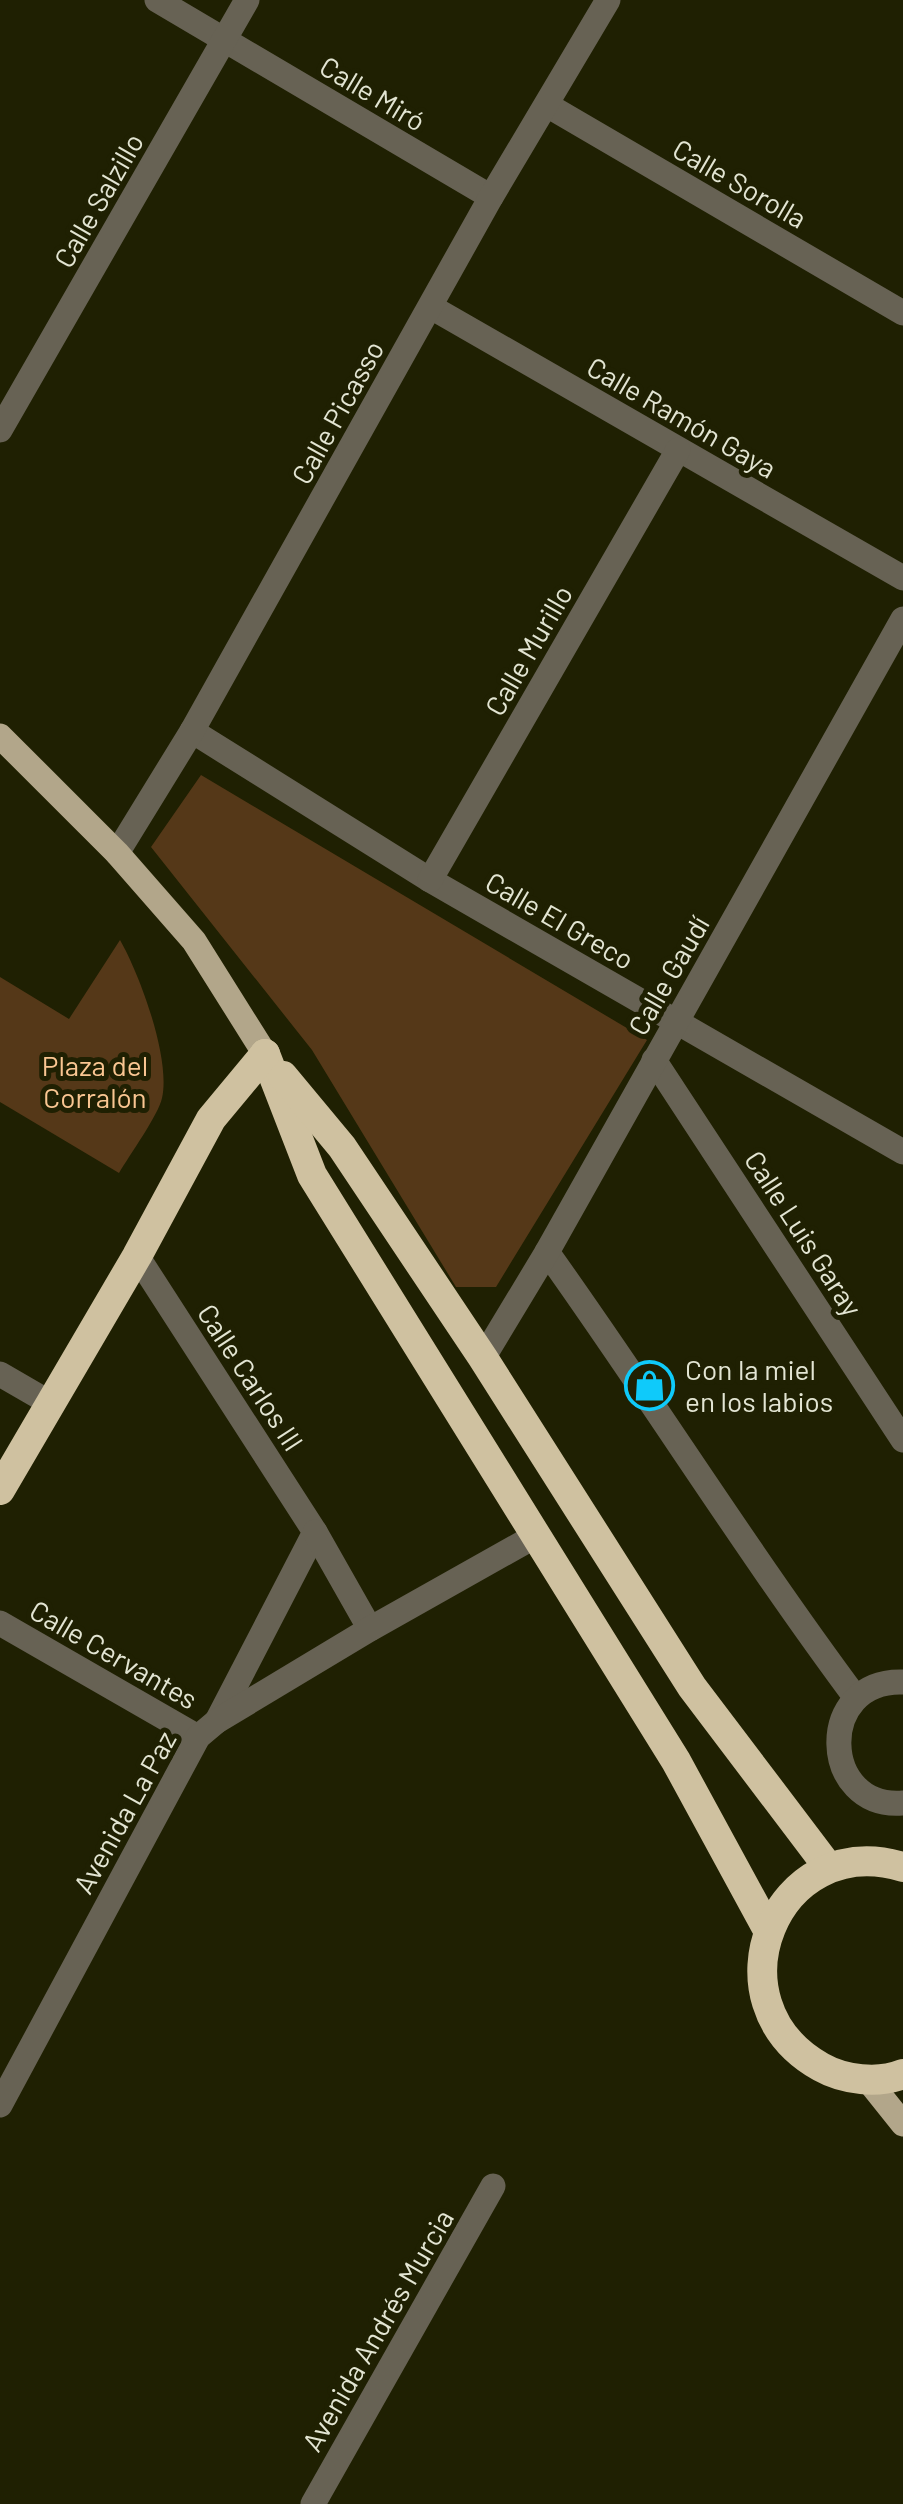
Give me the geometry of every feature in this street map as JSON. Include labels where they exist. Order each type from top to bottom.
[{"type":"highway","points":[[0,1490],[137,1256],[211,1118],[265,1054]]},
{"type":"highway","points":[[265,1054],[342,1147],[692,1687],[830,1868]]},
{"type":"highway","points":[[265,1054],[312,1175],[676,1761],[768,1930]]},
{"type":"highway","points":[[903,1867],[859,1861],[830,1868],[803,1883],[782,1904],[768,1930],[760,1964],[764,1999],[779,2030],[802,2056],[832,2073],[867,2079],[903,2074]]},
{"type":"main road","points":[[0,736],[117,853],[194,941],[265,1054]]},
{"type":"main road","points":[[867,2079],[903,2124]]},
{"type":"street","name":"Calle Miró","points":[[158,0],[491,198]]},
{"type":"street","name":"Calle Salzillo","points":[[0,430],[247,0]]},
{"type":"street","name":"Calle Picasso","points":[[117,853],[192,731],[491,198],[608,0]]},
{"type":"street","name":"Calle Sorolla","points":[[546,104],[903,313]]},
{"type":"street","name":"Calle Ramón Gaya","points":[[431,308],[903,578]]},
{"type":"street","name":"Calle Murillo","points":[[430,880],[678,450]]},
{"type":"street","name":"Calle Gaudí","points":[[482,1358],[546,1252],[903,619]]},
{"type":"street","name":"Calle El Greco","points":[[192,731],[430,880],[903,1152]]},
{"type":"street","name":"Calle Luis Garay","points":[[654,1060],[903,1440]]},
{"type":"street","points":[[546,1252],[618,1352],[776,1590],[856,1698]]},
{"type":"street","name":"Calle Carlos III","points":[[137,1256],[315,1532],[370,1629]]},
{"type":"street","points":[[0,1374],[50,1404]]},
{"type":"street","points":[[208,1729],[315,1532]]},
{"type":"street","name":"Avenida La Paz","points":[[0,2105],[208,1729],[370,1629],[537,1536]]},
{"type":"street","name":"Calle Cervantes","points":[[0,1623],[208,1729]]},
{"type":"street","points":[[903,1682],[872,1687],[856,1698],[844,1714],[838,1734],[838,1755],[859,1790],[877,1800],[903,1804]]},
{"type":"street","name":"Avenida Andrés Murcia","points":[[313,2504],[493,2186]]},
{"type":"green space","points":[[201,775],[647,1040],[496,1287],[456,1287],[312,1050],[151,847]]},
{"type":"green space","name":"Plaza del Corralón","points":[[120,940],[152,1018],[164,1081],[155,1114],[119,1173],[0,1102],[0,977],[69,1019]]},
{"type":"place","name":"Con la miel en los labios","points":[[650,1385]]}]
